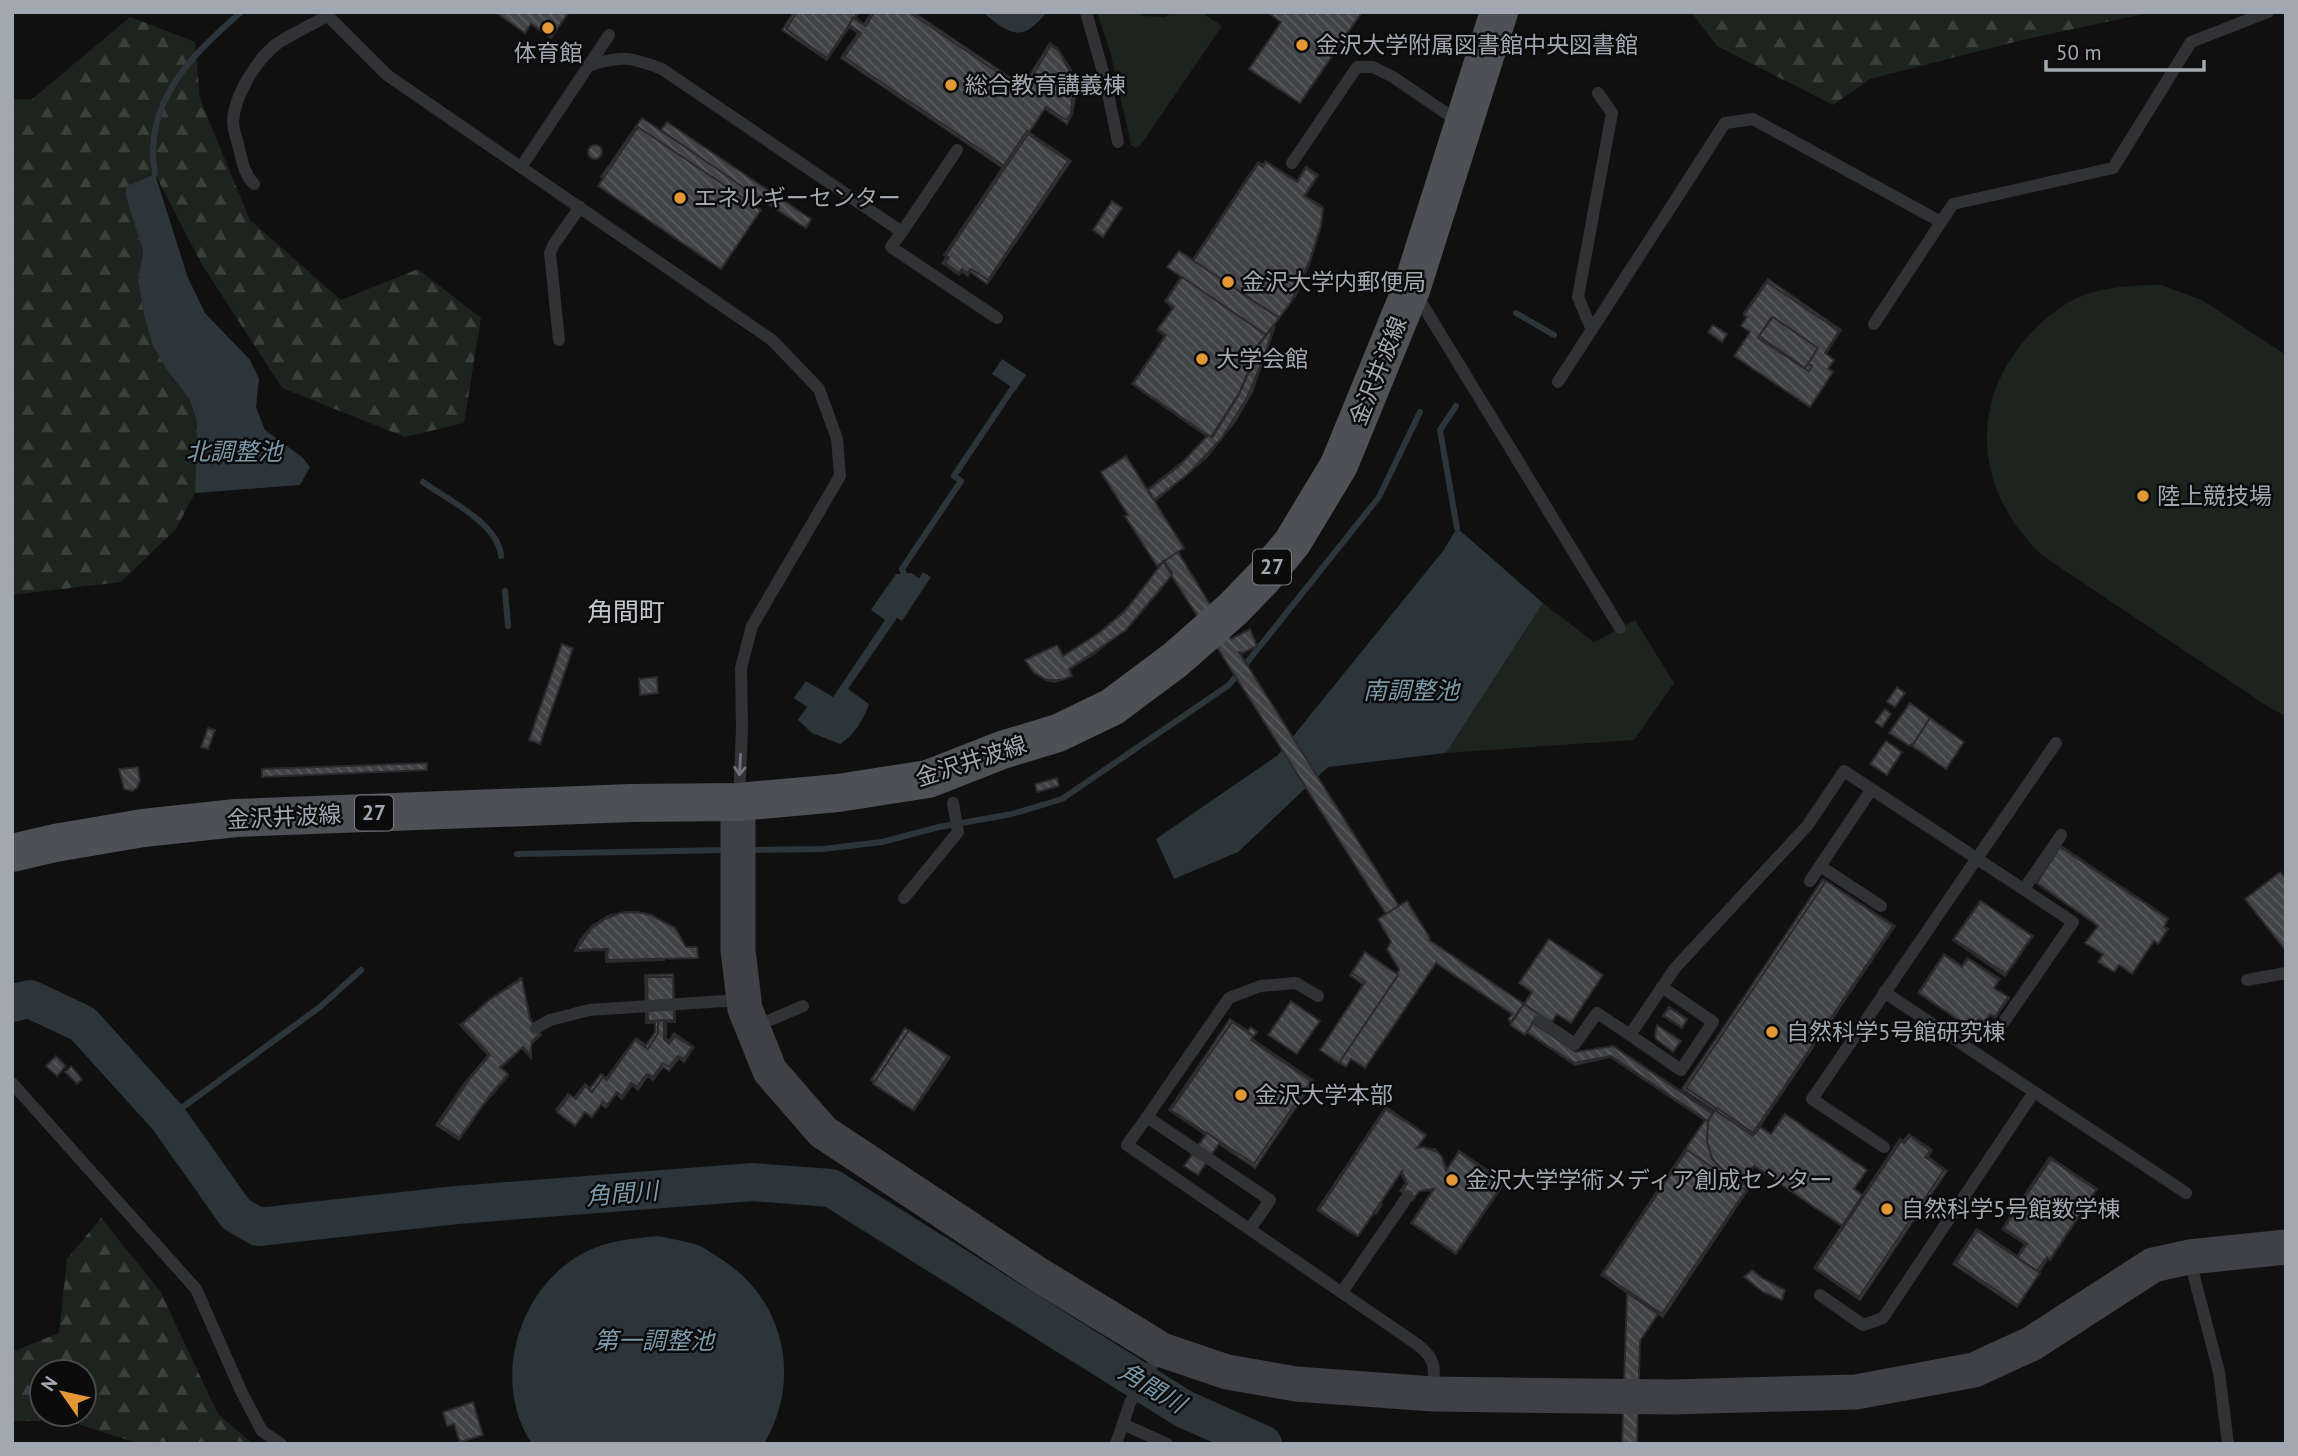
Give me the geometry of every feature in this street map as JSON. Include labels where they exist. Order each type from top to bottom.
[{"type":"main road","name":"金沢井波線","points":[[12,853],[143,828],[236,818],[631,803],[738,802],[838,793],[928,779],[1002,750],[1058,733],[1112,707],[1175,660],[1233,609],[1263,578],[1292,543],[1339,465],[1412,287],[1499,12]]},
{"type":"street","points":[[738,802],[738,950],[748,1014],[770,1071],[823,1132],[1039,1275],[1155,1361],[1296,1384],[1433,1394],[1672,1397],[1856,1392],[1974,1370],[2031,1344],[2153,1265],[2189,1257],[2286,1247]]},
{"type":"lane","points":[[1086,12],[1105,79],[1118,142]]},
{"type":"lane","points":[[1874,324],[1954,204],[2113,168],[2191,42],[2268,12]]},
{"type":"lane","points":[[254,184],[246,176],[235,135],[233,124],[236,102],[250,76],[268,52],[326,14],[387,75],[772,340],[819,389],[838,439],[840,476],[752,626],[741,668],[742,728],[738,802]]},
{"type":"lane","points":[[521,167],[609,35]]},
{"type":"lane","points":[[588,66],[612,58],[638,60],[662,69],[902,232]]},
{"type":"lane","points":[[1292,163],[1357,67],[1373,67],[1392,77],[1464,125]]},
{"type":"lane","points":[[1592,330],[1578,297],[1612,113],[1598,93]]},
{"type":"lane","points":[[1558,382],[1725,123],[1753,119],[1941,222]]},
{"type":"lane","points":[[957,150],[891,247],[997,318]]},
{"type":"lane","points":[[559,340],[550,253],[580,207]]},
{"type":"lane","points":[[1412,287],[1620,628]]},
{"type":"lane","points":[[1884,1147],[1812,1099],[2056,743]]},
{"type":"lane","points":[[1630,1035],[1675,968],[1807,826],[1844,771],[2073,922],[2003,1023]]},
{"type":"lane","points":[[1810,881],[1871,790]]},
{"type":"lane","points":[[904,898],[958,832],[954,806]]},
{"type":"lane","points":[[2024,889],[2061,835]]},
{"type":"lane","points":[[1820,866],[1881,906]]},
{"type":"lane","points":[[2247,981],[2286,973]]},
{"type":"lane","points":[[1318,996],[1296,983],[1260,986],[1229,998],[1127,1145],[1430,1355],[1435,1364],[1433,1394]]},
{"type":"lane","points":[[1539,1020],[1575,1044],[1597,1013],[1681,1070],[1713,1022],[1662,987]]},
{"type":"lane","points":[[1884,992],[2186,1193]]},
{"type":"lane","points":[[536,1028],[550,1020],[589,1010],[748,1014],[803,1006]]},
{"type":"lane","points":[[12,1083],[196,1289],[242,1393],[262,1431],[281,1444]]},
{"type":"lane","points":[[1820,1295],[1863,1325],[1884,1318],[2034,1092]]},
{"type":"lane","points":[[1146,1117],[1270,1200],[1250,1229]]},
{"type":"lane","points":[[1342,1292],[1408,1196]]},
{"type":"lane","points":[[2189,1257],[2219,1372],[2228,1444]]},
{"type":"lane","points":[[1116,1444],[1130,1403],[1155,1361]]},
{"type":"lane","points":[[1123,1424],[1167,1444]]},
{"type":"green space","points":[[1097,12],[1135,12],[1144,16],[1165,17],[1173,12],[1201,12],[1222,26],[1140,146],[1136,148],[1131,145],[1110,51]]},
{"type":"green space","points":[[1691,12],[2153,12],[2022,40],[1870,79],[1833,105],[1717,46]]},
{"type":"green space","points":[[130,17],[195,42],[200,99],[250,220],[341,300],[418,269],[481,318],[464,423],[405,437],[282,388],[201,263],[155,174],[128,186],[125,194],[143,251],[138,280],[153,346],[190,400],[197,422],[195,493],[176,529],[121,582],[12,595],[12,99],[31,100]]},
{"type":"green space","name":"陸上競技場","points":[[2161,285],[2202,300],[2286,355],[2286,716],[2270,708],[2043,556],[2021,533],[2005,507],[1994,480],[1988,452],[1988,424],[1994,395],[2006,368],[2024,341],[2052,313],[2078,298],[2115,288]]},
{"type":"green space","points":[[1543,603],[1594,642],[1635,620],[1674,683],[1634,740],[1446,753]]},
{"type":"green space","points":[[101,1218],[160,1291],[218,1414],[253,1444],[140,1444],[90,1428],[98,1428],[98,1358],[28,1358],[28,1421],[12,1421],[12,1352],[59,1333],[67,1259]]},
{"type":"water","points":[[989,12],[1047,12],[1031,28],[1018,33],[995,22],[986,15]]},
{"type":"water","name":"北調整池","points":[[155,174],[188,278],[205,313],[250,360],[259,379],[256,407],[265,430],[302,457],[310,467],[300,485],[195,493],[197,422],[190,400],[153,346],[138,280],[143,251],[125,194],[127,186]]},
{"type":"water","points":[[1002,359],[1026,375],[1016,390],[992,374]]},
{"type":"water","name":"南調整池","points":[[1457,528],[1543,603],[1446,753],[1328,767],[1238,852],[1174,879],[1156,839],[1278,755],[1443,551]]},
{"type":"water","points":[[923,572],[931,577],[902,621],[897,618],[848,689],[869,704],[858,727],[840,744],[812,733],[798,720],[807,707],[794,698],[806,681],[833,697],[885,620],[871,610],[896,574],[911,573],[919,578]]},
{"type":"water","name":"第一調整池","points":[[658,1236],[700,1246],[718,1257],[741,1274],[759,1294],[772,1316],[784,1366],[783,1393],[776,1419],[764,1444],[532,1444],[520,1420],[512,1369],[516,1343],[525,1318],[538,1295],[555,1274],[585,1252],[615,1242]]},
{"type":"building","name":"体育館","points":[[495,12],[569,12],[551,38],[531,24],[525,33]]},
{"type":"building","points":[[794,12],[859,12],[827,60],[782,30]]},
{"type":"building","points":[[797,12],[858,12],[827,58],[786,29]]},
{"type":"building","name":"総合教育講義棟","points":[[872,12],[913,12],[1023,86],[1050,43],[1058,49],[1071,70],[1076,93],[1067,124],[1045,109],[1003,168],[841,58],[858,33],[849,27],[856,18],[864,24]]},
{"type":"building","name":"総合教育講義棟","points":[[874,12],[909,12],[1024,90],[1051,45],[1059,51],[1069,70],[1073,91],[1071,113],[1066,120],[1046,107],[1006,167],[844,57],[861,33],[849,25],[853,18],[866,26]]},
{"type":"building","name":"金沢大学附属図書館中央図書館","points":[[1267,12],[1362,12],[1300,103],[1249,69],[1281,22]]},
{"type":"building","name":"エネルギーセンター","points":[[642,118],[761,198],[721,257],[693,238],[690,243],[677,235],[681,230],[601,177]]},
{"type":"building","points":[[667,122],[811,219],[806,228],[661,130]]},
{"type":"building","name":"エネルギーセンター","points":[[638,127],[761,210],[721,269],[598,186]]},
{"type":"building","points":[[1027,131],[1071,161],[987,284],[970,272],[968,276],[961,271],[959,275],[942,263],[947,257],[944,255]]},
{"type":"building","points":[[1028,134],[1068,161],[988,280],[971,269],[967,273],[962,269],[959,273],[945,263],[949,257],[946,255]]},
{"type":"building","points":[[592,145],[598,145],[602,152],[598,159],[592,159],[588,155],[588,149]]},
{"type":"building","points":[[1265,161],[1297,181],[1306,167],[1318,175],[1305,196],[1323,207],[1321,226],[1296,295],[1259,344],[1240,392],[1211,437],[1208,437],[1132,384],[1165,336],[1157,330],[1173,308],[1165,301],[1258,162],[1263,165]]},
{"type":"building","points":[[1266,162],[1297,182],[1306,168],[1317,176],[1304,196],[1323,209],[1310,260],[1291,302],[1279,318],[1193,261],[1258,164],[1263,167]]},
{"type":"building","points":[[1112,201],[1122,208],[1103,237],[1093,230]]},
{"type":"building","points":[[1179,251],[1279,318],[1266,335],[1167,267]]},
{"type":"building","name":"大学会館","points":[[1182,277],[1266,335],[1257,347],[1238,396],[1212,438],[1133,384],[1166,335],[1158,329],[1174,307],[1166,301]]},
{"type":"building","points":[[1768,279],[1841,330],[1825,355],[1833,361],[1827,368],[1832,371],[1811,403],[1738,354],[1754,331],[1743,323],[1748,316],[1744,313]]},
{"type":"building","points":[[1767,282],[1839,331],[1825,353],[1834,360],[1828,369],[1833,372],[1810,407],[1734,356],[1750,332],[1741,326],[1747,317],[1744,315]],"holes":[[[1771,318],[1817,349],[1808,364],[1812,366],[1809,371],[1758,338]]]},
{"type":"building","points":[[1773,317],[1818,348],[1805,368],[1759,336]]},
{"type":"building","points":[[1713,325],[1727,334],[1722,342],[1708,332]]},
{"type":"building","points":[[1275,326],[1252,392],[1236,420],[1207,457],[1155,501],[1147,490],[1186,459],[1207,436],[1211,437],[1240,392],[1259,344]]},
{"type":"building","points":[[1273,327],[1247,398],[1221,439],[1187,475],[1154,500],[1148,490],[1179,466],[1208,435],[1212,438],[1238,396],[1257,347]]},
{"type":"building","points":[[1126,456],[1184,548],[1157,566],[1101,472]]},
{"type":"building","points":[[1178,552],[1231,639],[1250,629],[1257,646],[1243,653],[1239,652],[1399,906],[1386,914],[1163,562]]},
{"type":"building","points":[[1164,561],[1172,573],[1160,590],[1130,624],[1094,654],[1068,670],[1071,675],[1054,682],[1032,670],[1027,659],[1057,646],[1064,657],[1104,631],[1137,598]]},
{"type":"building","points":[[1163,562],[1172,575],[1126,630],[1069,669],[1072,676],[1062,680],[1047,680],[1034,673],[1025,660],[1057,645],[1063,656],[1099,633],[1125,611]]},
{"type":"building","points":[[562,644],[573,648],[540,744],[529,740]]},
{"type":"building","points":[[657,677],[658,693],[640,695],[639,679]]},
{"type":"building","points":[[1897,687],[1905,693],[1895,707],[1887,702]]},
{"type":"building","points":[[1910,703],[1963,742],[1946,767],[1912,744],[1910,746],[1889,733]]},
{"type":"building","points":[[1885,709],[1891,714],[1882,727],[1875,722]]},
{"type":"building","points":[[1930,718],[1964,742],[1946,769],[1912,746]]},
{"type":"building","points":[[208,728],[215,730],[208,749],[201,747]]},
{"type":"building","points":[[1886,741],[1902,752],[1887,775],[1870,764]]},
{"type":"building","points":[[427,763],[427,770],[262,777],[262,769]]},
{"type":"building","points":[[138,767],[140,781],[137,788],[132,791],[124,789],[119,769]]},
{"type":"building","points":[[1057,778],[1059,786],[1037,792],[1035,784]]},
{"type":"building","points":[[2061,846],[2168,918],[2163,926],[2168,929],[2158,943],[2154,940],[2132,973],[2119,964],[2115,971],[2100,961],[2104,955],[2086,943],[2099,926],[2036,883]]},
{"type":"building","points":[[2060,847],[2168,919],[2164,927],[2168,929],[2158,944],[2154,941],[2132,974],[2119,965],[2114,972],[2098,962],[2103,954],[2085,943],[2098,926],[2037,883]]},
{"type":"building","points":[[2280,872],[2286,879],[2286,951],[2245,899]]},
{"type":"building","name":"自然科学5号館研究棟","points":[[1823,879],[1895,926],[1753,1136],[1682,1089]]},
{"type":"building","name":"自然科学5号館研究棟","points":[[1826,881],[1893,926],[1753,1133],[1686,1088]]},
{"type":"building","points":[[1407,901],[1429,940],[1524,1004],[1511,1022],[1508,1019],[1512,1014],[1436,963],[1365,1068],[1351,1059],[1346,1067],[1321,1050],[1364,985],[1350,975],[1365,953],[1397,974],[1399,969],[1387,949],[1391,942],[1378,919]]},
{"type":"building","points":[[1980,901],[2033,936],[2005,976],[1953,940]]},
{"type":"building","points":[[1981,901],[2032,936],[2006,974],[1954,939]]},
{"type":"building","points":[[625,912],[644,913],[661,920],[675,932],[685,947],[664,948],[664,960],[606,962],[606,950],[575,951],[592,926],[608,916]]},
{"type":"building","points":[[620,913],[651,915],[675,928],[686,947],[697,947],[698,958],[607,960],[608,949],[576,950],[592,928],[605,919]]},
{"type":"building","points":[[1549,939],[1603,975],[1571,1023],[1557,1014],[1551,1023],[1524,1004],[1532,992],[1519,983]]},
{"type":"building","points":[[1365,952],[1398,975],[1339,1063],[1320,1050],[1365,982],[1352,973]]},
{"type":"building","points":[[1944,954],[1962,966],[1967,958],[2000,979],[1994,988],[2009,998],[1995,1018],[1990,1015],[1985,1023],[1979,1019],[1972,1029],[1918,993]]},
{"type":"building","points":[[1944,955],[1962,967],[1968,959],[1999,980],[1994,988],[2008,997],[1995,1017],[1990,1014],[1985,1022],[1979,1019],[1972,1029],[1919,993]]},
{"type":"building","points":[[673,974],[675,1022],[666,1022],[666,1038],[669,1041],[674,1033],[694,1047],[684,1062],[679,1058],[669,1071],[663,1067],[653,1080],[648,1076],[638,1090],[632,1085],[622,1099],[616,1094],[606,1108],[600,1104],[591,1117],[585,1112],[575,1124],[556,1110],[568,1094],[574,1098],[585,1084],[590,1088],[601,1074],[606,1078],[636,1038],[646,1045],[655,1032],[655,1023],[646,1023],[645,975]]},
{"type":"building","points":[[647,977],[673,977],[674,1020],[648,1021]]},
{"type":"building","points":[[521,978],[530,1018],[541,1035],[531,1044],[531,1058],[522,1048],[500,1068],[508,1076],[483,1105],[459,1140],[436,1125],[488,1055],[460,1025]]},
{"type":"building","points":[[522,979],[530,1019],[540,1034],[532,1041],[530,1055],[523,1047],[500,1067],[508,1074],[459,1138],[439,1124],[471,1077],[490,1055],[462,1024],[489,1000]]},
{"type":"building","points":[[1291,1001],[1320,1021],[1297,1054],[1268,1035]]},
{"type":"building","points":[[1524,1004],[1538,1014],[1525,1034],[1511,1024]]},
{"type":"building","points":[[1524,1004],[1539,1014],[1532,1023],[1577,1053],[1613,1046],[1713,1112],[1708,1122],[1610,1057],[1575,1065],[1526,1032],[1525,1035],[1510,1025]]},
{"type":"building","points":[[1669,1007],[1687,1019],[1682,1028],[1663,1016]]},
{"type":"building","points":[[1669,1008],[1687,1019],[1682,1028],[1664,1015]]},
{"type":"building","name":"金沢大学本部","points":[[1230,1019],[1248,1031],[1251,1027],[1257,1032],[1252,1039],[1314,1081],[1255,1168],[1169,1110]]},
{"type":"building","points":[[664,1020],[664,1039],[669,1044],[675,1036],[692,1047],[684,1059],[678,1056],[669,1067],[663,1063],[653,1077],[647,1074],[637,1087],[631,1083],[622,1096],[617,1092],[607,1105],[603,1102],[592,1117],[585,1112],[575,1126],[557,1112],[570,1095],[576,1099],[585,1086],[592,1092],[603,1077],[607,1080],[635,1040],[648,1049],[658,1033],[658,1021]]},
{"type":"building","name":"金沢大学本部","points":[[1232,1022],[1253,1036],[1251,1040],[1311,1081],[1254,1164],[1171,1110]]},
{"type":"building","points":[[1533,1023],[1576,1052],[1613,1046],[1713,1114],[1708,1121],[1611,1056],[1574,1063],[1527,1032]]},
{"type":"building","points":[[1657,1025],[1681,1041],[1673,1052],[1656,1039]]},
{"type":"building","points":[[905,1028],[950,1057],[914,1110],[871,1080]]},
{"type":"building","points":[[909,1030],[948,1056],[913,1110],[873,1084]]},
{"type":"building","points":[[56,1056],[66,1066],[57,1076],[46,1066]]},
{"type":"building","points":[[71,1066],[82,1079],[77,1084],[65,1072]]},
{"type":"building","name":"金沢大学学術メディア創成センター","points":[[1386,1107],[1425,1134],[1416,1148],[1435,1149],[1447,1170],[1459,1151],[1505,1182],[1456,1254],[1411,1223],[1433,1190],[1418,1191],[1413,1200],[1400,1191],[1406,1183],[1400,1171],[1380,1202],[1382,1204],[1376,1214],[1373,1212],[1357,1236],[1317,1210]]},
{"type":"building","points":[[1717,1108],[1753,1133],[1757,1127],[1770,1136],[1783,1116],[1865,1170],[1853,1188],[1864,1197],[1844,1227],[1754,1165],[1739,1185],[1718,1172],[1707,1155],[1704,1134],[1708,1121]]},
{"type":"building","name":"金沢大学学術メディア創成センター","points":[[1386,1109],[1426,1135],[1417,1148],[1424,1147],[1437,1152],[1442,1157],[1446,1171],[1459,1152],[1503,1183],[1456,1253],[1412,1223],[1434,1189],[1420,1191],[1413,1199],[1402,1192],[1407,1184],[1402,1171],[1358,1236],[1319,1210]]},
{"type":"building","points":[[1715,1110],[1753,1136],[1760,1127],[1771,1134],[1785,1114],[1867,1170],[1854,1189],[1863,1195],[1842,1226],[1754,1166],[1742,1184],[1719,1168],[1708,1151],[1706,1134],[1708,1122]]},
{"type":"building","points":[[1705,1120],[1708,1122],[1707,1141],[1712,1159],[1749,1188],[1663,1317],[1601,1275]]},
{"type":"building","points":[[1207,1133],[1220,1142],[1198,1175],[1184,1166]]},
{"type":"building","name":"自然科学5号館数学棟","points":[[1909,1134],[1932,1150],[1928,1157],[1947,1171],[1860,1300],[1814,1268],[1900,1139],[1903,1141]]},
{"type":"building","name":"自然科学5号館数学棟","points":[[1910,1136],[1930,1151],[1925,1157],[1944,1170],[1859,1297],[1816,1268],[1901,1141],[1904,1143]]},
{"type":"building","points":[[1687,1150],[1746,1190],[1662,1314],[1603,1274]]},
{"type":"building","points":[[2050,1157],[2097,1189],[2017,1307],[1953,1264],[1977,1229],[2017,1256],[2025,1244],[2002,1229]]},
{"type":"building","points":[[2051,1159],[2096,1190],[2050,1259],[2047,1257],[2037,1271],[2017,1258],[2027,1244],[2004,1228]]},
{"type":"building","points":[[1977,1231],[2040,1273],[2018,1305],[1956,1263]]},
{"type":"building","points":[[1752,1270],[1785,1290],[1782,1300],[1763,1292],[1744,1277]]},
{"type":"building","points":[[1627,1293],[1658,1314],[1640,1341],[1637,1444],[1622,1444]]},
{"type":"building","points":[[473,1402],[483,1435],[460,1442],[454,1424],[447,1426],[443,1412]]},
{"type":"waterway","points":[[155,174],[153,148],[156,125],[175,82],[205,45],[241,12]]},
{"type":"waterway","points":[[1516,313],[1554,335]]},
{"type":"waterway","points":[[904,574],[902,569],[961,481],[954,476],[1013,388]]},
{"type":"waterway","points":[[1456,406],[1440,430],[1457,528]]},
{"type":"waterway","points":[[749,850],[823,849],[882,842],[939,827],[1012,814],[1062,799],[1229,685],[1379,497],[1420,412]]},
{"type":"waterway","points":[[423,482],[482,523],[498,544],[501,556]]},
{"type":"waterway","points":[[505,591],[508,626]]},
{"type":"waterway","points":[[517,854],[727,850]]},
{"type":"waterway","points":[[168,1118],[320,1007],[361,970]]},
{"type":"waterway","name":"角間川","points":[[12,1003],[30,999],[83,1024],[168,1118],[236,1214],[258,1227],[457,1205],[753,1182],[831,1188],[1184,1409],[1263,1444]]},
{"type":"place","name":"体育館","points":[[548,28]]},
{"type":"place","name":"金沢大学附属図書館中央図書館","points":[[1302,45]]},
{"type":"place","name":"総合教育講義棟","points":[[951,85]]},
{"type":"place","name":"エネルギーセンター","points":[[680,198]]},
{"type":"place","name":"金沢大学内郵便局","points":[[1228,282]]},
{"type":"place","name":"大学会館","points":[[1202,359]]},
{"type":"place","name":"陸上競技場","points":[[2143,496]]},
{"type":"place","name":"自然科学5号館研究棟","points":[[1772,1032]]},
{"type":"place","name":"金沢大学本部","points":[[1241,1095]]},
{"type":"place","name":"金沢大学学術メディア創成センター","points":[[1452,1180]]},
{"type":"place","name":"自然科学5号館数学棟","points":[[1887,1209]]},
{"type":"district","name":"角間町","points":[[626,612]]}]
